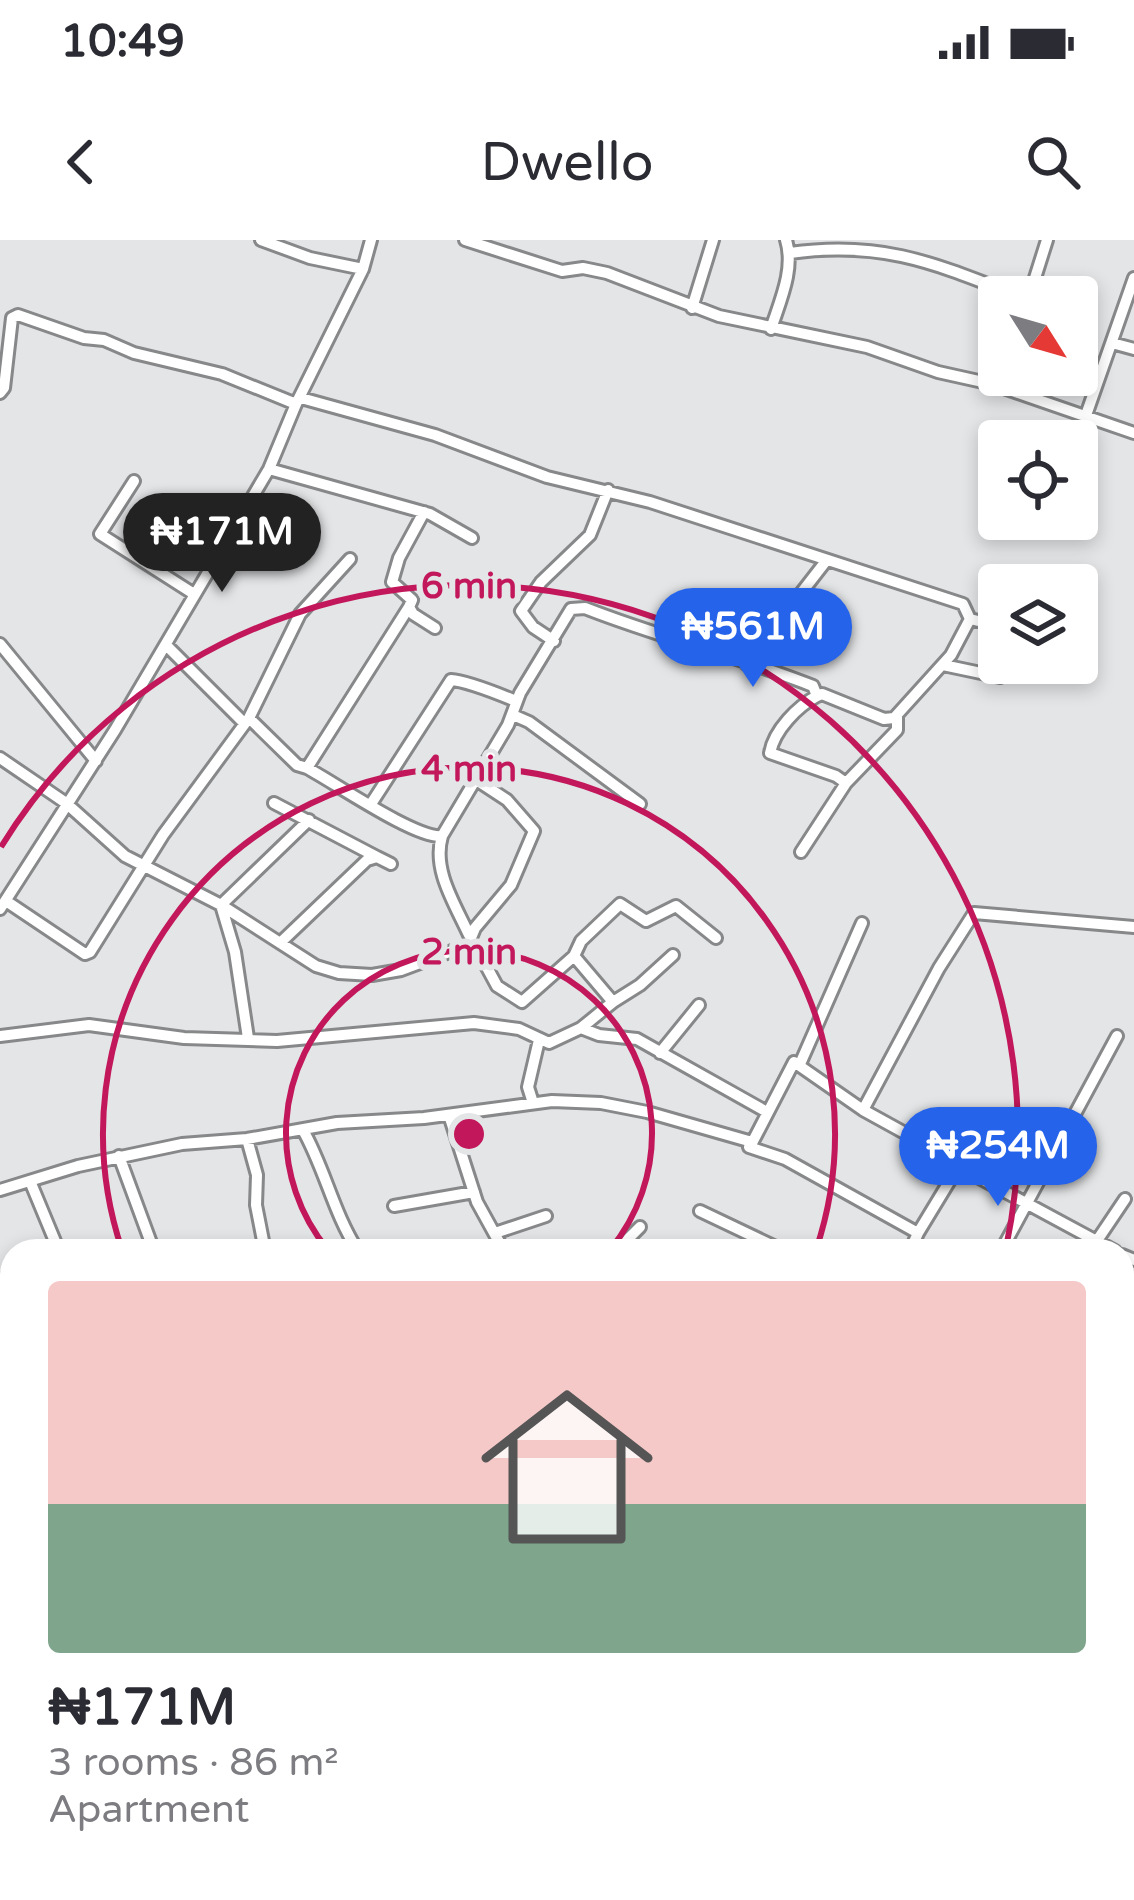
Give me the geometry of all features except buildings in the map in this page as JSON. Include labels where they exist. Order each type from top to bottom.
[{"type":"street","points":[[261,240],[310,258],[363,268]]},
{"type":"street","points":[[350,559],[300,614],[246,720],[144,866],[101,940],[85,954],[3,905],[96,761],[269,469],[363,268],[371,240]]},
{"type":"street","points":[[692,308],[713,240]]},
{"type":"street","points":[[1033,276],[1047,240]]},
{"type":"street","points":[[473,241],[562,272],[584,268],[607,273],[692,308],[867,346],[978,381]]},
{"type":"street","points":[[771,328],[786,283],[788,246],[883,250],[978,281]]},
{"type":"street","points":[[1085,418],[1134,278]]},
{"type":"street","points":[[0,311],[134,353],[222,374],[298,401],[435,435],[547,477],[608,490],[963,604],[970,619],[958,646],[897,716],[884,719],[822,694],[778,733],[770,753],[847,783]]},
{"type":"street","points":[[0,393],[12,318],[18,315]]},
{"type":"street","points":[[1112,343],[1134,349]]},
{"type":"street","points":[[1025,396],[1134,433]]},
{"type":"street","points":[[269,469],[424,512],[472,538]]},
{"type":"street","points":[[134,481],[100,534],[194,594]]},
{"type":"street","points":[[554,641],[533,627],[521,611],[590,536],[608,490]]},
{"type":"street","points":[[307,768],[412,601],[392,582],[399,558],[424,512]]},
{"type":"street","points":[[746,664],[826,561]]},
{"type":"street","points":[[409,607],[435,628]]},
{"type":"street","points":[[716,938],[676,906],[646,921],[620,904],[581,941],[574,956],[521,1002],[497,986],[468,940],[436,854],[442,836],[571,609],[585,608],[699,644],[808,683],[816,688],[817,696]]},
{"type":"street","points":[[970,619],[978,621]]},
{"type":"street","points":[[0,644],[96,761]]},
{"type":"street","points":[[166,645],[297,765],[424,834],[442,836]]},
{"type":"street","points":[[943,665],[978,672]]},
{"type":"street","points":[[371,804],[451,680],[516,701]]},
{"type":"street","points":[[513,715],[530,722],[640,804]]},
{"type":"street","points":[[801,851],[847,783],[896,730],[897,716]]},
{"type":"street","points":[[0,758],[66,803],[125,856],[329,970],[372,975],[401,970],[468,940],[487,912],[504,898],[534,831],[507,800],[475,779]]},
{"type":"street","points":[[274,803],[391,864]]},
{"type":"street","points":[[220,905],[309,820]]},
{"type":"street","points":[[280,944],[363,863],[377,856]]},
{"type":"street","points":[[220,905],[235,952],[248,1038]]},
{"type":"street","points":[[863,1110],[974,913],[1134,927]]},
{"type":"street","points":[[800,1064],[862,922]]},
{"type":"street","points":[[0,1036],[89,1025],[184,1038],[310,1040],[474,1023],[520,1029],[549,1043],[581,1028],[673,955]]},
{"type":"street","points":[[574,956],[613,1002]]},
{"type":"street","points":[[660,1053],[699,1005]]},
{"type":"street","points":[[581,1028],[638,1039],[766,1112]]},
{"type":"street","points":[[1008,1239],[1117,1036]]},
{"type":"street","points":[[533,1102],[528,1087],[539,1040]]},
{"type":"street","points":[[749,1147],[790,1064],[800,1064],[863,1110],[1082,1239]]},
{"type":"street","points":[[0,1190],[119,1156],[182,1144],[573,1099],[647,1112],[752,1142],[749,1147]]},
{"type":"street","points":[[449,1114],[474,1192],[498,1239]]},
{"type":"street","points":[[915,1239],[989,1116]]},
{"type":"street","points":[[303,1130],[318,1157],[334,1211],[351,1239]]},
{"type":"street","points":[[247,1139],[257,1175],[256,1205],[263,1239]]},
{"type":"street","points":[[749,1147],[856,1195],[918,1233]]},
{"type":"street","points":[[119,1156],[150,1239]]},
{"type":"street","points":[[30,1181],[53,1239]]},
{"type":"street","points":[[394,1207],[474,1192]]},
{"type":"street","points":[[1099,1239],[1125,1199]]},
{"type":"street","points":[[700,1211],[759,1239]]},
{"type":"street","points":[[495,1233],[546,1216]]},
{"type":"street","points":[[628,1239],[640,1226]]}]
